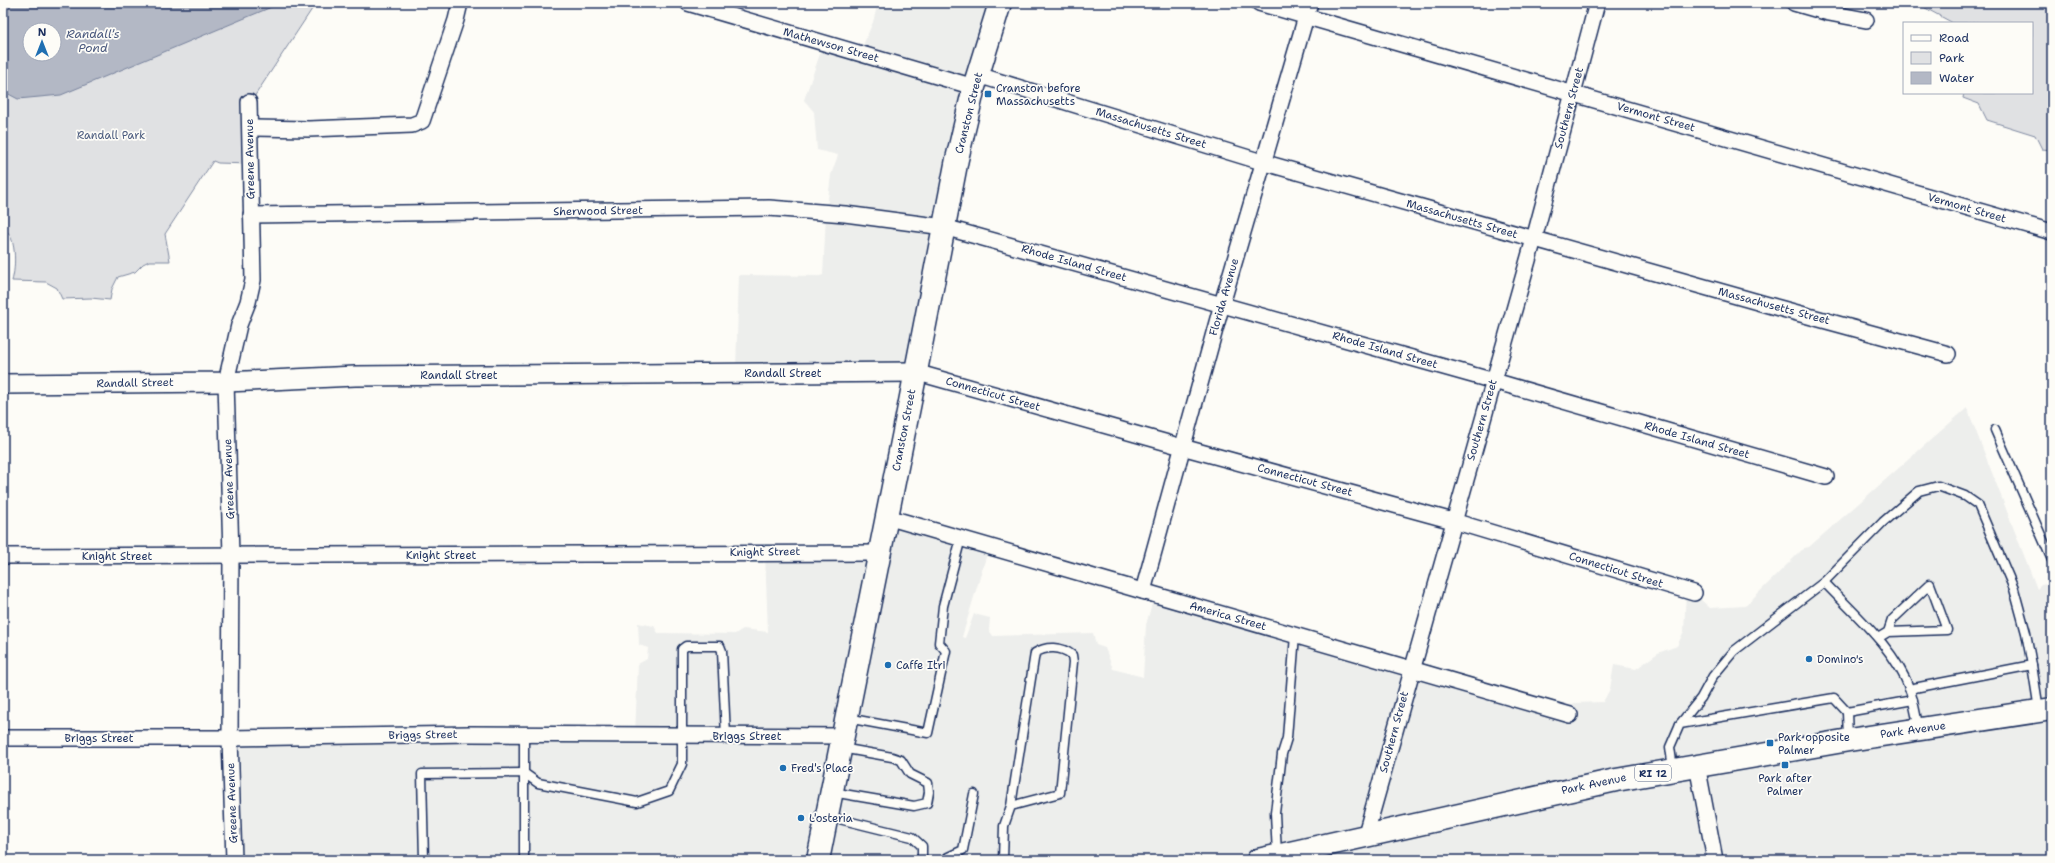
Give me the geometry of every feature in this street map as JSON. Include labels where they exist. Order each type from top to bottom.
[{"type":"main road","name":"Cranston Street","points":[[818,860],[957,159],[976,81],[1000,3]]},
{"type":"main road","name":"Park Avenue","points":[[1267,859],[1548,794],[1673,769],[1848,740],[2046,710]]},
{"type":"street","name":"Greene Avenue","points":[[254,128],[309,129],[412,125],[422,121],[456,20],[460,3]]},
{"type":"street","name":"Mathewson Street","points":[[688,3],[976,81]]},
{"type":"street","name":"Vermont Street","points":[[1259,3],[1308,10],[1573,94],[2052,232]]},
{"type":"street","name":"Southern Street","points":[[1365,837],[1411,669],[1534,239],[1597,3]]},
{"type":"street","points":[[1794,3],[1829,13],[1866,20]]},
{"type":"street","name":"Florida Avenue","points":[[1143,591],[1262,162],[1308,10]]},
{"type":"street","name":"Massachusetts Street","points":[[976,81],[1534,239],[1948,354]]},
{"type":"street","name":"Greene Avenue","points":[[234,860],[230,738],[231,555],[226,382],[239,325],[248,302],[253,280],[249,102]]},
{"type":"street","name":"Sherwood Street","points":[[251,215],[769,208],[845,214],[944,226]]},
{"type":"street","name":"Rhode Island Street","points":[[944,226],[1494,381],[1826,477]]},
{"type":"street","name":"Randall Street","points":[[3,384],[226,382],[355,376],[915,372]]},
{"type":"street","name":"Connecticut Street","points":[[915,372],[1453,521],[1694,593]]},
{"type":"street","name":"America Street","points":[[887,517],[1570,715]]},
{"type":"street","name":"Knight Street","points":[[3,556],[879,553]]},
{"type":"street","name":"Briggs Street","points":[[3,738],[230,738],[524,734],[726,736],[843,734]]},
{"type":"street","points":[[1697,765],[1715,860]]},
{"type":"lane","points":[[1996,430],[2052,560]]},
{"type":"lane","points":[[1673,769],[1670,748],[1680,724],[1700,698],[1713,676],[1734,650],[1824,582],[1883,522],[1920,491],[1938,486],[1965,496],[1978,506],[2014,589],[2026,633],[2032,665],[2046,710]]},
{"type":"lane","points":[[843,734],[928,733],[946,651],[939,643],[943,606],[961,538]]},
{"type":"lane","points":[[1824,582],[1878,638],[1909,689],[1913,700],[1919,730]]},
{"type":"lane","points":[[1878,638],[1888,632],[1947,630],[1930,584],[1892,620],[1888,632]]},
{"type":"lane","points":[[1267,859],[1275,813],[1282,754],[1287,738],[1295,635]]},
{"type":"lane","points":[[424,860],[422,774],[524,773],[538,783],[637,802],[669,791],[682,764],[682,649],[686,646],[720,646],[726,736]]},
{"type":"lane","points":[[1003,860],[1004,826],[1011,806],[1035,653],[1042,649],[1065,649],[1072,655],[1073,662],[1060,793],[1011,806]]},
{"type":"lane","points":[[1909,689],[2032,665]]},
{"type":"lane","points":[[1680,724],[1834,698],[1847,712],[1848,740]]},
{"type":"lane","points":[[1847,712],[1913,700]]},
{"type":"lane","points":[[524,734],[524,860]]},
{"type":"lane","points":[[831,792],[914,806],[927,803],[929,792],[928,783],[910,774],[901,760],[843,734]]},
{"type":"lane","points":[[948,860],[948,858],[963,850],[974,794]]},
{"type":"lane","points":[[826,816],[912,837],[922,846],[922,860]]},
{"type":"shaded area","points":[[878,3],[1001,3],[917,364],[736,368],[739,275],[823,275],[826,215],[831,175],[838,155],[817,150],[814,112],[804,100],[822,48],[858,57],[873,22]]},
{"type":"shaded area","points":[[1967,408],[2037,589],[2041,585],[2052,583],[2052,860],[235,860],[232,737],[635,734],[638,664],[647,659],[648,648],[639,645],[638,623],[654,626],[658,633],[735,634],[743,629],[768,632],[765,554],[876,551],[888,519],[989,547],[962,637],[965,638],[974,614],[990,618],[989,630],[993,636],[1093,633],[1096,645],[1105,648],[1113,669],[1143,677],[1146,625],[1154,596],[1563,711],[1574,703],[1603,702],[1610,689],[1614,665],[1636,669],[1658,653],[1677,646],[1684,631],[1686,591],[1691,591],[1710,608],[1745,606],[1804,548],[1809,547]]},
{"type":"green space","name":"Randall Park","points":[[3,3],[316,3],[254,97],[257,127],[250,164],[218,163],[213,161],[165,234],[170,261],[149,261],[143,264],[135,272],[118,277],[112,289],[110,300],[91,298],[62,299],[57,288],[46,282],[12,281],[15,260],[13,244],[8,232],[3,228]]},
{"type":"green space","points":[[1916,3],[2052,3],[2052,150],[2042,149],[2035,135],[1987,120],[1979,104],[1963,98],[1964,94],[2033,94],[2033,22],[1951,22]]},
{"type":"water","name":"Randall's Pond","points":[[3,3],[281,3],[61,95],[18,99],[3,91]]},
{"type":"place","name":"Cranston before Massachusetts","points":[[988,94]]},
{"type":"place","name":"Domino's","points":[[1809,659]]},
{"type":"place","name":"Caffe Itri","points":[[888,665]]},
{"type":"place","name":"Park opposite Palmer","points":[[1770,743]]},
{"type":"place","name":"Park after Palmer","points":[[1785,765]]},
{"type":"place","name":"Fred's Place","points":[[783,768]]},
{"type":"place","name":"L'osteria","points":[[801,818]]}]
